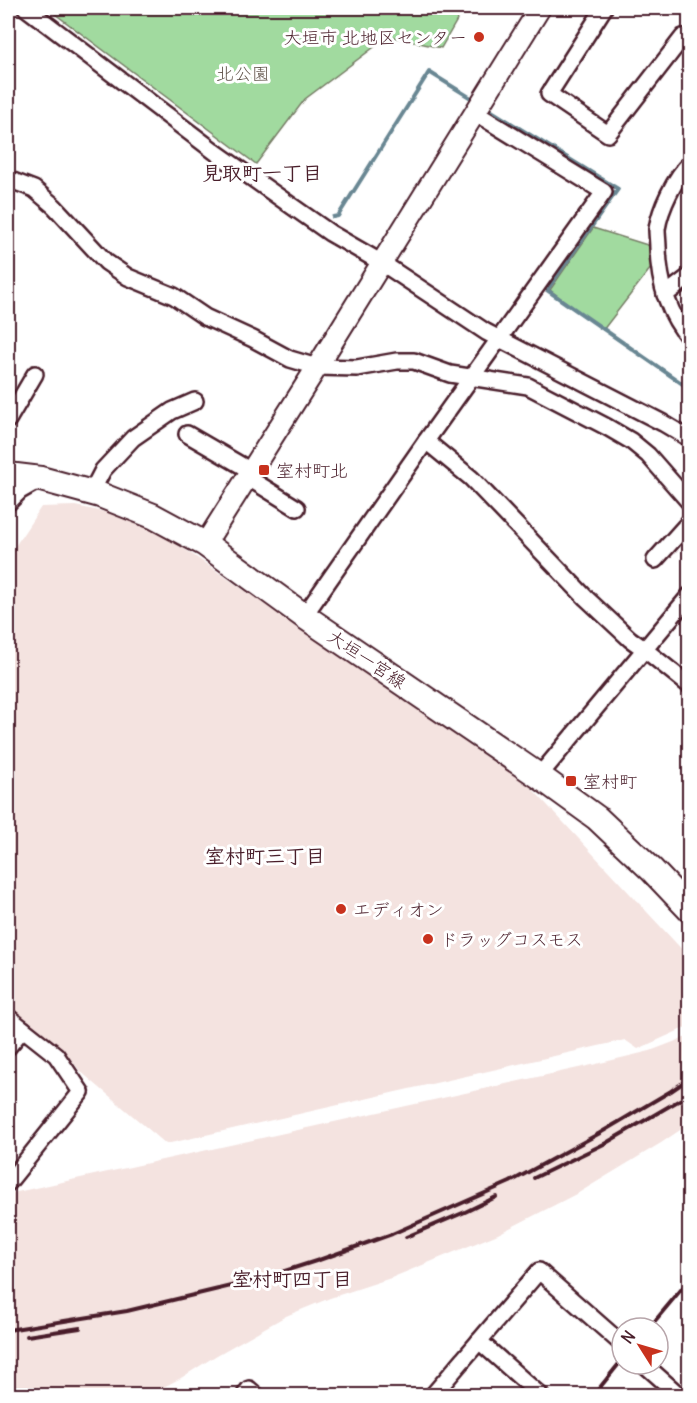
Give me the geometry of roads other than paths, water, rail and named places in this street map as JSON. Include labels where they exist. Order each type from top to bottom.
[{"type":"main road","name":"大垣一宮線","points":[[8,475],[40,479],[90,493],[153,516],[205,544],[597,818],[690,910]]},
{"type":"street","points":[[26,8],[218,154],[330,233],[382,263],[486,332],[690,439]]},
{"type":"street","points":[[205,544],[540,8]]},
{"type":"street","points":[[604,8],[549,94],[608,134],[683,37],[690,40]]},
{"type":"street","points":[[304,615],[603,192],[474,112]]},
{"type":"street","points":[[690,163],[670,193],[663,207],[657,229],[658,264],[666,300],[679,326],[690,339]]},
{"type":"street","points":[[8,179],[34,189],[54,206],[106,262],[128,277],[174,296],[205,317],[290,359],[317,368],[357,368],[397,361],[414,361],[450,374],[528,386],[632,441],[648,455],[690,503]]},
{"type":"street","points":[[665,295],[690,276]]},
{"type":"street","points":[[8,420],[35,374]]},
{"type":"street","points":[[90,493],[103,470],[134,438],[172,411],[195,401]]},
{"type":"street","points":[[187,434],[297,508]]},
{"type":"street","points":[[426,441],[471,478],[586,598],[630,639],[690,686]]},
{"type":"street","points":[[8,503],[20,490],[40,479]]},
{"type":"street","points":[[655,560],[690,521]]},
{"type":"street","points":[[539,776],[690,596]]},
{"type":"street","points":[[8,1017],[56,1055],[81,1092],[8,1183]]},
{"type":"street","points":[[8,1047],[23,1029]]},
{"type":"street","points":[[432,1395],[540,1271],[610,1333]]},
{"type":"street","points":[[478,1341],[540,1395]]},
{"type":"street","points":[[658,1376],[681,1395],[690,1387]]},
{"type":"street","points":[[244,1395],[249,1389],[257,1395]]},
{"type":"waterway","points":[[333,217],[338,216],[429,72],[471,98]]},
{"type":"waterway","points":[[490,110],[618,189],[547,290],[690,389]]},
{"type":"railway","points":[[8,1330],[127,1311],[260,1279],[392,1234],[510,1182],[600,1133],[690,1078]]},
{"type":"railway","points":[[534,1178],[606,1143],[690,1094]]},
{"type":"railway","points":[[406,1237],[496,1197]]},
{"type":"railway","points":[[659,1316],[690,1279]]},
{"type":"railway","points":[[27,1336],[80,1328]]},
{"type":"railway","points":[[593,1396],[610,1375]]},
{"type":"place","name":"大垣市 北地区センター","points":[[479,37]]},
{"type":"place","name":"室村町北","points":[[264,470]]},
{"type":"place","name":"室村町","points":[[571,781]]},
{"type":"place","name":"エディオン","points":[[341,909]]},
{"type":"place","name":"ドラッグコスモス","points":[[428,939]]},
{"type":"district","name":"見取町一丁目","points":[[262,172]]},
{"type":"district","name":"室村町三丁目","points":[[265,855]]},
{"type":"district","name":"室村町四丁目","points":[[292,1278]]},
{"type":"park label","name":"北公園","points":[[243,73]]}]
